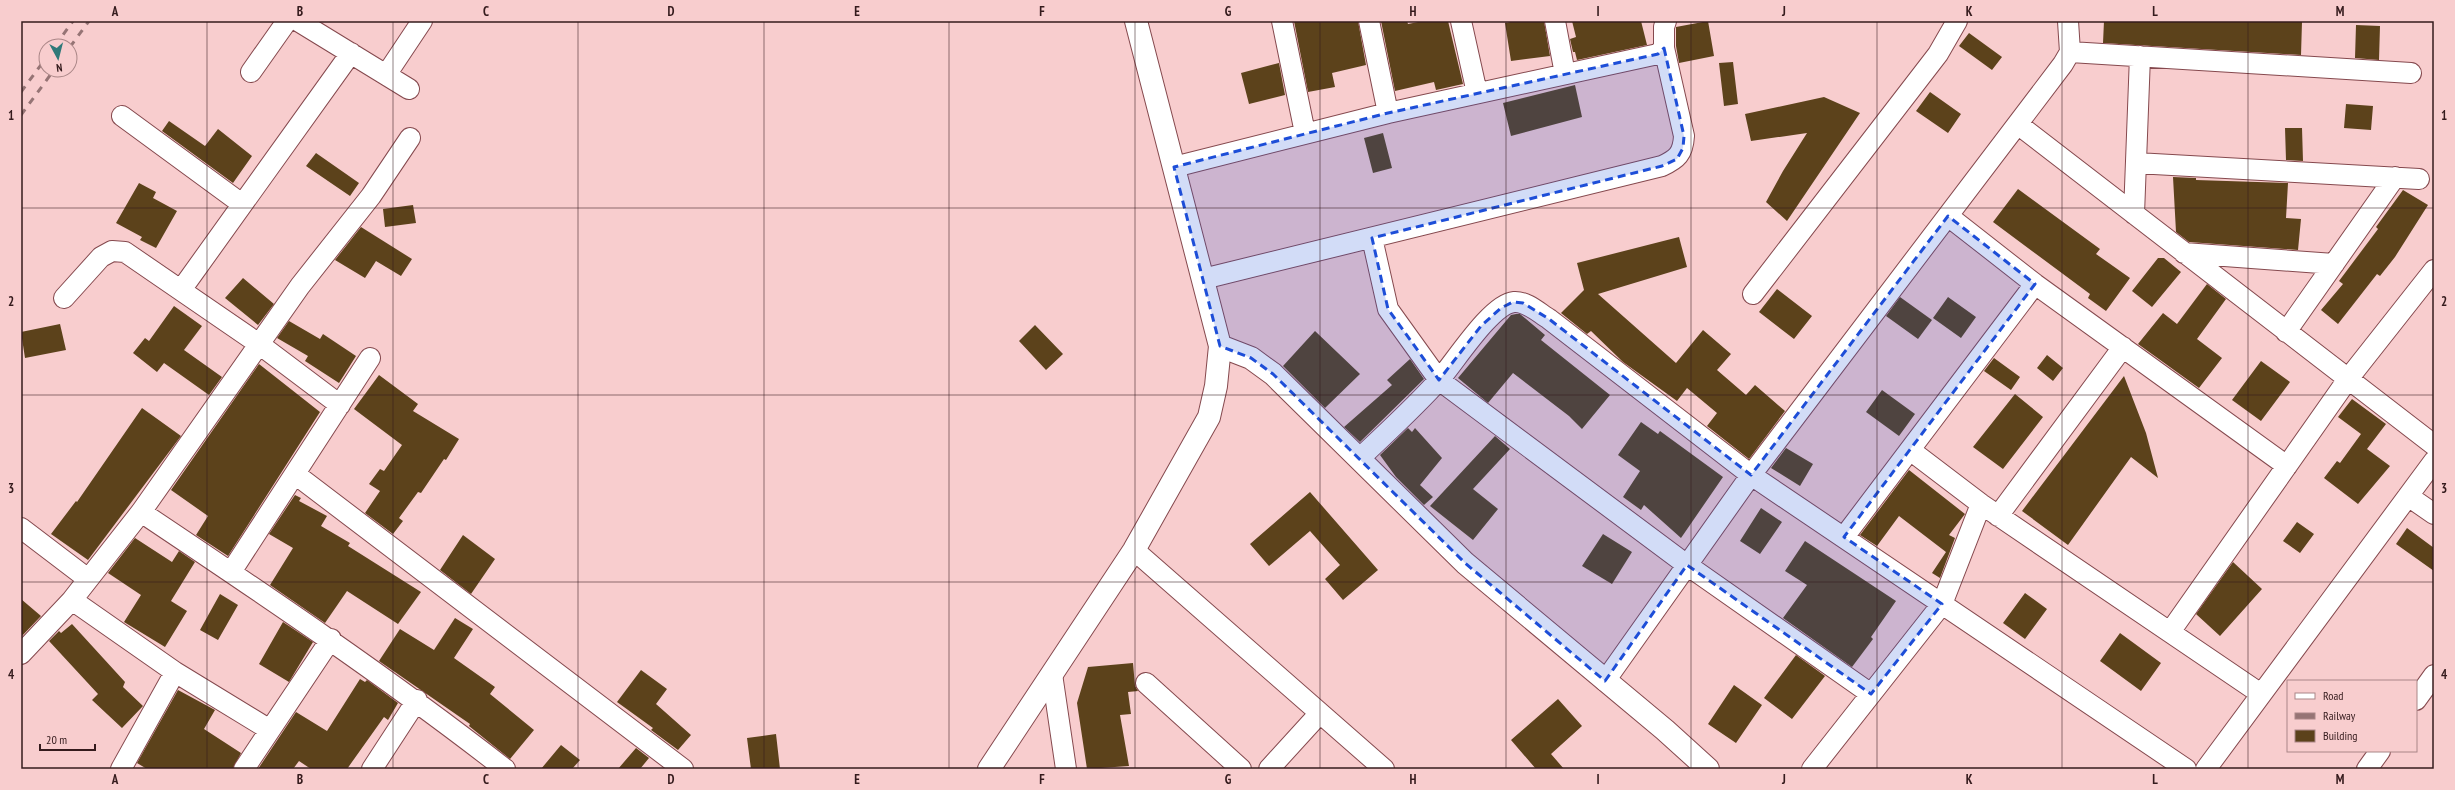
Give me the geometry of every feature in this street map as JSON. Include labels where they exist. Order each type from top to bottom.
[{"type":"street","points":[[251,72],[287,21]]},
{"type":"street","points":[[298,21],[409,89]]},
{"type":"street","points":[[386,75],[422,21]]},
{"type":"street","points":[[989,769],[1134,550],[1209,417],[1216,386],[1220,346],[1136,21]]},
{"type":"street","points":[[1282,21],[1305,133]]},
{"type":"street","points":[[1368,21],[1388,112]]},
{"type":"street","points":[[1461,21],[1477,93]]},
{"type":"street","points":[[1555,21],[1565,74]]},
{"type":"street","points":[[1203,279],[1662,166],[1676,159],[1683,148],[1684,136],[1664,48],[1664,27],[1666,21]]},
{"type":"street","points":[[1753,294],[1938,54],[1958,21]]},
{"type":"street","points":[[1606,681],[1751,475],[2019,125],[2070,52],[2068,21]]},
{"type":"street","points":[[1174,166],[1388,112],[1658,54],[1664,48]]},
{"type":"street","points":[[2070,52],[2411,73]]},
{"type":"street","points":[[181,290],[351,53]]},
{"type":"street","points":[[2134,214],[2140,56]]},
{"type":"street","points":[[122,116],[242,204]]},
{"type":"street","points":[[2019,125],[2434,445]]},
{"type":"street","points":[[21,654],[72,600],[141,512],[300,286],[371,196],[410,138]]},
{"type":"street","points":[[2136,163],[2419,179]]},
{"type":"street","points":[[2286,332],[2395,178]]},
{"type":"street","points":[[1948,216],[2035,284],[2287,466]]},
{"type":"street","points":[[1372,238],[1388,309],[1439,380],[1688,565],[1871,694]]},
{"type":"street","points":[[64,298],[101,257],[112,251],[124,252],[134,257],[259,344],[340,405]]},
{"type":"street","points":[[2184,253],[2334,264]]},
{"type":"street","points":[[2170,632],[2348,379],[2434,270]]},
{"type":"street","points":[[1844,537],[2035,284]]},
{"type":"street","points":[[1359,459],[1439,380],[1481,326],[1501,308],[1513,302],[1523,303],[1573,337],[1751,475],[2186,769]]},
{"type":"street","points":[[1220,346],[1251,358],[1273,374],[1465,563],[1708,769]]},
{"type":"street","points":[[1998,516],[2123,347]]},
{"type":"street","points":[[231,572],[370,358]]},
{"type":"street","points":[[1910,450],[1998,516],[2261,694]]},
{"type":"street","points":[[2206,769],[2434,461]]},
{"type":"street","points":[[295,474],[683,769]]},
{"type":"street","points":[[2408,496],[2434,514]]},
{"type":"street","points":[[1812,769],[1942,604],[1981,504]]},
{"type":"street","points":[[141,512],[331,639],[417,700],[505,769]]},
{"type":"street","points":[[21,528],[88,579]]},
{"type":"street","points":[[1134,550],[1384,769]]},
{"type":"street","points":[[72,600],[175,672],[270,730]]},
{"type":"street","points":[[244,769],[331,639]]},
{"type":"street","points":[[120,769],[175,672]]},
{"type":"street","points":[[1052,674],[1066,769]]},
{"type":"street","points":[[2417,699],[2434,675]]},
{"type":"street","points":[[1146,683],[1242,769]]},
{"type":"street","points":[[372,769],[417,700]]},
{"type":"street","points":[[1269,769],[1320,713]]},
{"type":"street","points":[[2367,769],[2379,752]]},
{"type":"highlighted area","points":[[1664,48],[1684,136],[1683,148],[1677,159],[1662,166],[1372,238],[1388,309],[1439,380],[1481,326],[1501,308],[1513,302],[1523,303],[1549,319],[1751,475],[1948,216],[2035,284],[1844,537],[1942,604],[1871,694],[1687,565],[1605,681],[1465,563],[1273,374],[1251,358],[1220,346],[1174,167],[1388,113],[1658,54]]},
{"type":"building","points":[[1294,21],[1358,21],[1366,65],[1332,73],[1335,87],[1308,92]]},
{"type":"building","points":[[1381,21],[1407,21],[1408,24],[1423,21],[1448,21],[1463,84],[1436,90],[1434,82],[1395,91]]},
{"type":"building","points":[[1515,21],[1544,21],[1550,56],[1511,61],[1505,23]]},
{"type":"building","points":[[1572,21],[1641,21],[1647,45],[1577,60],[1575,52],[1573,52],[1570,39],[1576,37]]},
{"type":"building","points":[[1708,21],[1714,56],[1679,63],[1676,46],[1676,27]]},
{"type":"building","points":[[2104,21],[2302,22],[2301,55],[2103,43]]},
{"type":"building","points":[[2356,25],[2380,26],[2379,60],[2355,58]]},
{"type":"building","points":[[1969,33],[2002,57],[1992,70],[1959,46]]},
{"type":"building","points":[[1733,62],[1738,104],[1724,106],[1719,63]]},
{"type":"building","points":[[1279,63],[1285,95],[1249,104],[1241,73]]},
{"type":"building","points":[[1575,85],[1582,117],[1511,136],[1503,103]]},
{"type":"building","points":[[1930,92],[1961,114],[1948,133],[1916,111]]},
{"type":"building","points":[[1824,97],[1860,113],[1787,221],[1766,202],[1783,171],[1807,133],[1751,141],[1745,114]]},
{"type":"building","points":[[2346,104],[2373,106],[2371,130],[2344,128]]},
{"type":"building","points":[[169,121],[205,146],[218,129],[252,156],[233,183],[162,131]]},
{"type":"building","points":[[2285,128],[2302,128],[2303,161],[2286,160]]},
{"type":"building","points":[[1383,133],[1392,168],[1373,173],[1364,138]]},
{"type":"building","points":[[316,153],[359,183],[350,196],[306,166]]},
{"type":"building","points":[[2173,177],[2196,178],[2196,180],[2288,183],[2286,218],[2301,219],[2298,250],[2189,242],[2176,232]]},
{"type":"building","points":[[139,183],[156,192],[153,198],[177,211],[156,248],[140,240],[142,237],[116,223]]},
{"type":"building","points":[[2018,189],[2100,249],[2096,254],[2130,278],[2106,311],[2088,298],[2090,294],[1993,222]]},
{"type":"building","points":[[2403,190],[2428,205],[2395,257],[2380,276],[2377,274],[2338,324],[2321,310],[2343,284],[2339,281],[2378,229],[2376,227]]},
{"type":"building","points":[[413,205],[416,223],[385,227],[383,209]]},
{"type":"building","points":[[361,227],[412,259],[401,276],[376,261],[365,278],[335,260]]},
{"type":"building","points":[[1679,237],[1687,267],[1598,294],[1676,363],[1703,330],[1731,354],[1717,370],[1746,395],[1755,385],[1785,411],[1749,459],[1707,426],[1717,413],[1687,388],[1677,401],[1623,362],[1591,331],[1587,334],[1561,313],[1584,290],[1577,263]]},
{"type":"building","points":[[2158,258],[2164,258],[2181,272],[2152,307],[2132,291]]},
{"type":"building","points":[[243,278],[274,304],[258,325],[225,298]]},
{"type":"building","points":[[2207,284],[2226,299],[2197,339],[2222,358],[2199,388],[2138,344],[2163,313],[2177,324]]},
{"type":"building","points":[[1777,289],[1812,316],[1794,339],[1759,312]]},
{"type":"building","points":[[1900,297],[1932,320],[1918,339],[1886,316]]},
{"type":"building","points":[[1948,297],[1976,317],[1961,338],[1933,318]]},
{"type":"building","points":[[174,306],[202,326],[184,350],[222,377],[209,395],[164,363],[157,372],[133,353],[145,338],[149,341]]},
{"type":"building","points":[[1520,314],[1545,335],[1541,340],[1610,395],[1582,429],[1569,416],[1513,373],[1488,403],[1458,378],[1511,315]]},
{"type":"building","points":[[289,321],[320,339],[323,334],[356,356],[339,383],[305,361],[308,356],[277,338]]},
{"type":"building","points":[[60,324],[66,350],[25,358],[21,332]]},
{"type":"building","points":[[1035,325],[1063,354],[1046,370],[1019,341]]},
{"type":"building","points":[[1315,331],[1360,374],[1325,408],[1283,366]]},
{"type":"building","points":[[2047,355],[2063,368],[2053,381],[2037,368]]},
{"type":"building","points":[[1994,358],[2020,377],[2011,390],[1984,371]]},
{"type":"building","points":[[1410,359],[1424,379],[1360,442],[1344,427],[1392,385],[1387,380]]},
{"type":"building","points":[[2261,361],[2290,382],[2261,421],[2232,400]]},
{"type":"building","points":[[259,364],[320,412],[228,556],[196,535],[208,516],[171,490]]},
{"type":"building","points":[[379,375],[418,404],[413,411],[459,439],[446,460],[444,459],[421,493],[418,492],[399,518],[403,521],[393,534],[365,513],[380,491],[369,484],[380,469],[384,471],[402,445],[354,409]]},
{"type":"building","points":[[2124,376],[2146,433],[2158,478],[2131,457],[2068,545],[2022,511]]},
{"type":"building","points":[[1882,390],[1915,414],[1899,436],[1866,412]]},
{"type":"building","points":[[2015,394],[2043,417],[2003,469],[1973,447]]},
{"type":"building","points":[[2352,399],[2386,424],[2367,449],[2390,466],[2358,504],[2324,478],[2337,461],[2340,463],[2361,434],[2338,417]]},
{"type":"building","points":[[142,408],[181,436],[88,560],[51,534],[76,501],[77,502]]},
{"type":"building","points":[[1641,422],[1658,434],[1660,431],[1723,477],[1681,538],[1644,505],[1641,510],[1623,497],[1640,471],[1618,455]]},
{"type":"building","points":[[1408,428],[1412,432],[1415,428],[1442,458],[1420,485],[1433,497],[1424,505],[1396,477],[1380,455]]},
{"type":"building","points":[[1495,436],[1510,449],[1473,489],[1498,509],[1473,540],[1430,506]]},
{"type":"building","points":[[1786,448],[1813,464],[1800,486],[1771,468]]},
{"type":"building","points":[[1909,470],[1965,514],[1949,535],[1955,538],[1940,578],[1932,573],[1946,552],[1899,516],[1877,546],[1860,535]]},
{"type":"building","points":[[1310,492],[1378,570],[1343,600],[1325,579],[1340,565],[1310,531],[1269,566],[1250,544]]},
{"type":"building","points":[[295,495],[301,498],[299,501],[327,516],[321,526],[350,543],[348,546],[421,592],[398,624],[347,591],[325,623],[270,585],[293,548],[269,534]]},
{"type":"building","points":[[1761,508],[1782,522],[1760,554],[1740,541]]},
{"type":"building","points":[[2297,522],[2314,534],[2300,553],[2283,541]]},
{"type":"building","points":[[2407,528],[2434,548],[2434,571],[2396,544]]},
{"type":"building","points":[[1603,534],[1632,552],[1612,584],[1582,566]]},
{"type":"building","points":[[463,535],[495,559],[471,594],[440,570]]},
{"type":"building","points":[[135,538],[172,562],[179,551],[195,562],[171,601],[187,611],[165,647],[124,622],[141,595],[108,573]]},
{"type":"building","points":[[1805,541],[1896,601],[1871,637],[1873,639],[1852,667],[1783,618],[1807,585],[1785,571]]},
{"type":"building","points":[[2233,562],[2262,589],[2220,636],[2196,614]]},
{"type":"building","points":[[2025,593],[2047,609],[2025,639],[2003,623]]},
{"type":"building","points":[[220,594],[238,605],[218,640],[200,630]]},
{"type":"building","points":[[21,599],[41,616],[21,637]]},
{"type":"building","points":[[455,618],[473,629],[454,658],[495,687],[490,694],[534,730],[510,759],[469,726],[470,724],[379,661],[400,629],[434,650]]},
{"type":"building","points":[[283,622],[313,642],[289,682],[259,664]]},
{"type":"building","points":[[72,624],[125,682],[123,687],[143,706],[122,728],[92,700],[98,694],[49,641],[59,631],[61,633]]},
{"type":"building","points":[[2120,633],[2161,663],[2141,691],[2100,661]]},
{"type":"building","points":[[1796,655],[1825,676],[1792,719],[1764,698]]},
{"type":"building","points":[[1133,663],[1135,686],[1138,691],[1128,692],[1131,714],[1120,715],[1129,766],[1087,769],[1077,703],[1088,667]]},
{"type":"building","points":[[641,670],[667,689],[656,704],[691,735],[678,750],[651,730],[653,728],[617,702]]},
{"type":"building","points":[[360,679],[365,682],[367,680],[398,703],[388,720],[384,717],[347,769],[311,769],[299,761],[293,769],[258,769],[296,712],[327,731]]},
{"type":"building","points":[[1734,685],[1762,705],[1736,743],[1708,724]]},
{"type":"building","points":[[178,690],[215,710],[204,729],[241,753],[233,769],[147,769],[137,763]]},
{"type":"building","points":[[1558,699],[1582,726],[1551,754],[1564,769],[1536,769],[1511,740]]},
{"type":"building","points":[[776,734],[780,769],[751,769],[747,738]]},
{"type":"building","points":[[561,745],[580,760],[572,769],[541,769]]},
{"type":"building","points":[[636,748],[649,758],[640,769],[618,769]]},
{"type":"railway","points":[[61,38],[73,21]]},
{"type":"railway","points":[[77,38],[89,21]]},
{"type":"railway","points":[[21,92],[38,69]]},
{"type":"railway","points":[[21,115],[48,78]]}]
